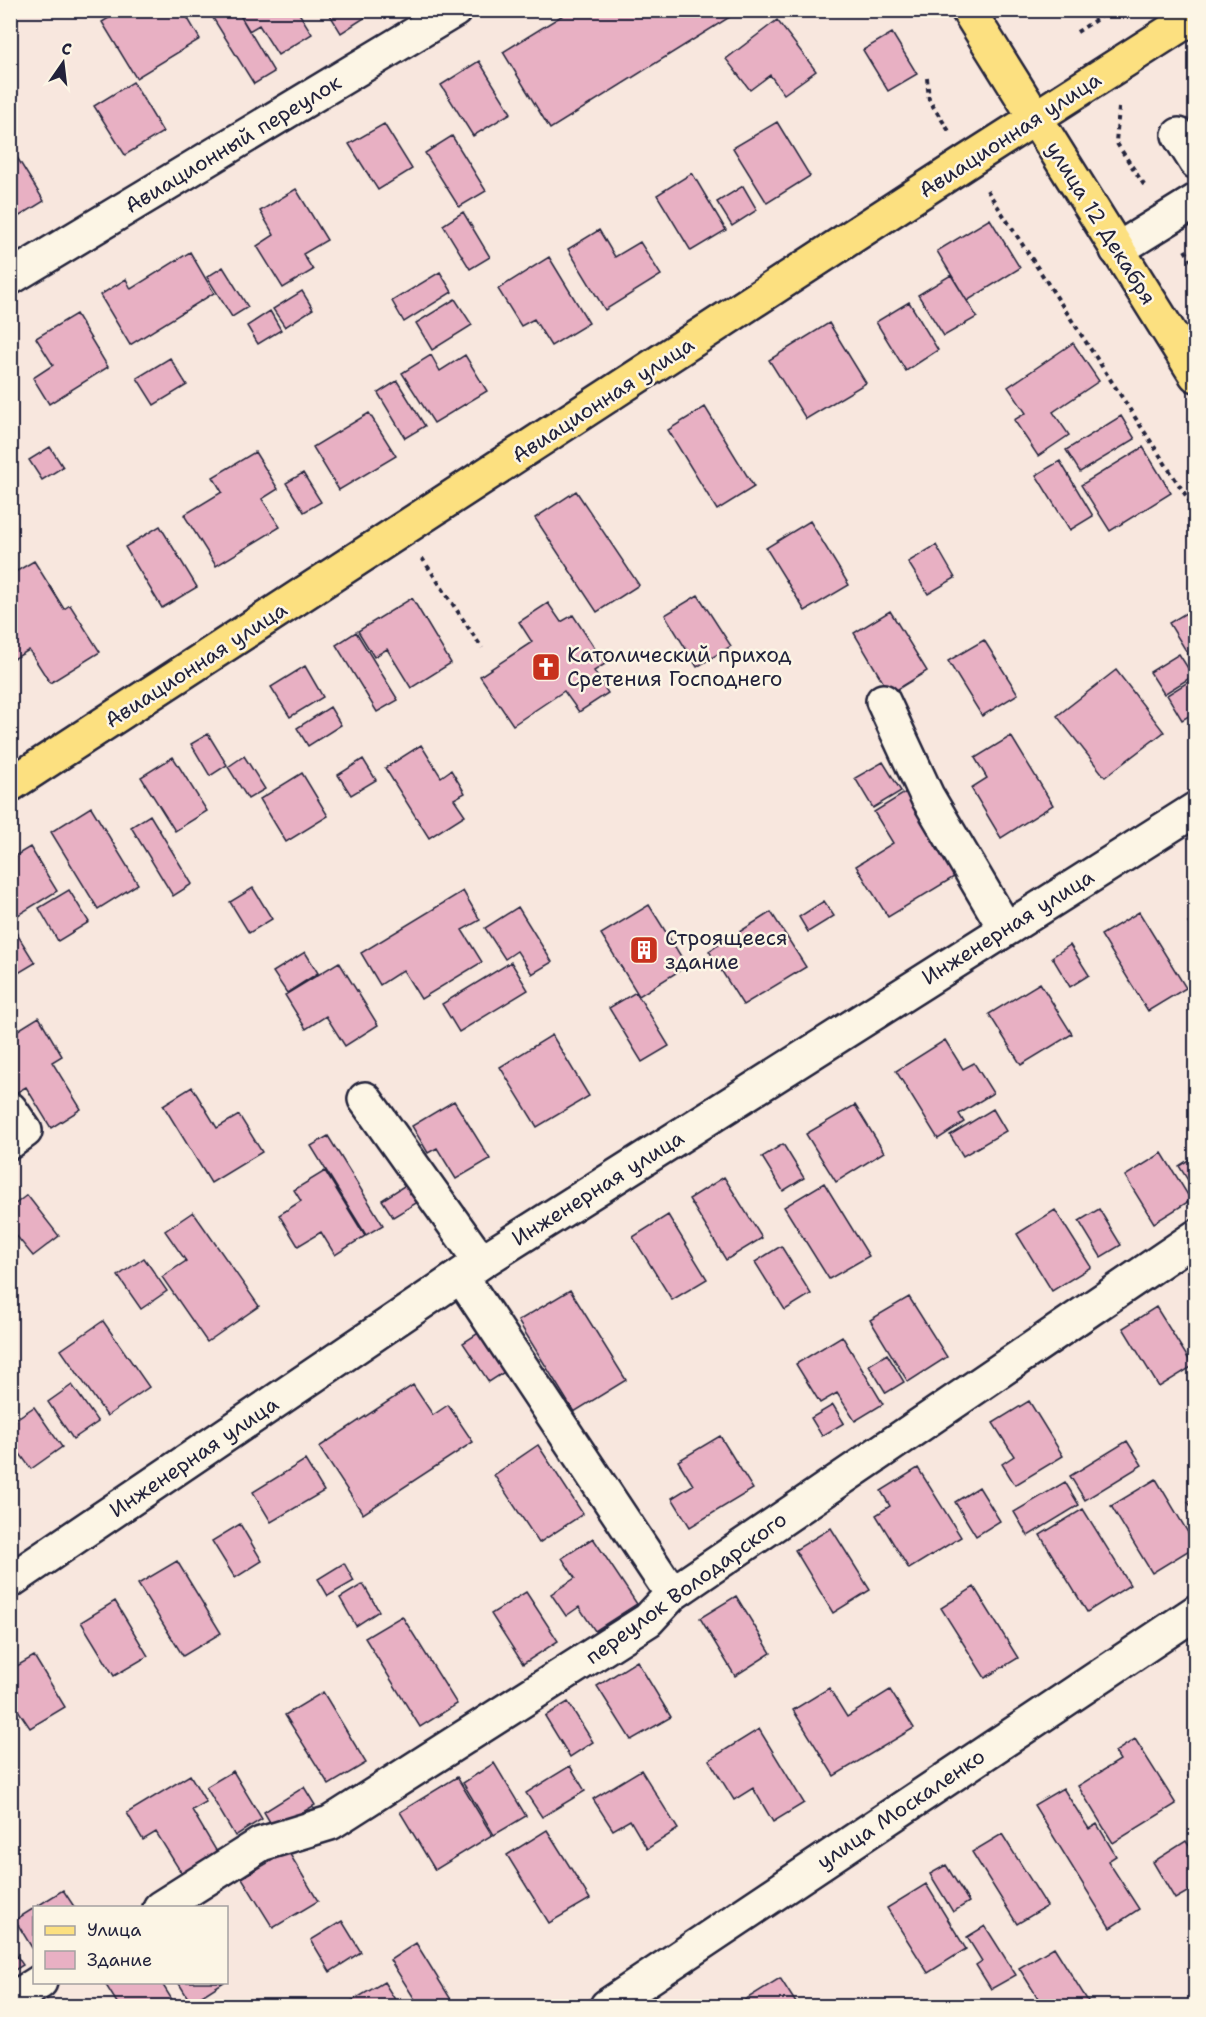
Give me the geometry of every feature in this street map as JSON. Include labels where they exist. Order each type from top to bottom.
[{"type":"main road","name":"улица 12 Декабря","points":[[968,10],[1196,375]]},
{"type":"main road","name":"Авиационная улица","points":[[10,785],[1196,15]]},
{"type":"street","name":"Авиационный переулок","points":[[10,278],[455,10]]},
{"type":"street","points":[[1117,250],[1196,201]]},
{"type":"street","points":[[883,701],[927,796],[1005,928]]},
{"type":"street","name":"Инженерная улица","points":[[10,1581],[471,1269],[1005,928],[1196,809]]},
{"type":"street","points":[[365,1099],[672,1594]]},
{"type":"street","points":[[10,1109],[25,1131],[10,1142]]},
{"type":"street","name":"переулок Володарского","points":[[163,1906],[261,1844],[330,1823],[648,1620],[672,1594],[1196,1237]]},
{"type":"street","name":"улица Москаленко","points":[[607,2007],[1196,1612]]},
{"type":"street","points":[[10,2001],[38,1984]]},
{"type":"path","points":[[1077,32],[1111,10]]},
{"type":"path","points":[[927,78],[929,100],[1196,511]]},
{"type":"path","points":[[404,530],[482,648]]},
{"type":"building","points":[[122,10],[183,10],[200,39],[136,78],[102,22]]},
{"type":"building","points":[[208,10],[237,10],[274,72],[254,84]]},
{"type":"building","points":[[237,10],[297,10],[312,34],[278,55],[259,25],[249,31]]},
{"type":"building","points":[[327,10],[375,10],[375,11],[341,33]]},
{"type":"building","points":[[571,10],[741,10],[550,129],[503,52]]},
{"type":"building","points":[[777,20],[816,71],[784,94],[770,75],[750,90],[726,59]]},
{"type":"building","points":[[892,33],[917,74],[888,91],[863,50]]},
{"type":"building","points":[[479,61],[511,113],[473,136],[441,85]]},
{"type":"building","points":[[133,82],[163,132],[125,155],[94,106]]},
{"type":"building","points":[[777,122],[810,176],[767,203],[733,148]]},
{"type":"building","points":[[384,124],[412,169],[378,190],[349,144]]},
{"type":"building","points":[[452,136],[486,191],[459,207],[425,153]]},
{"type":"building","points":[[10,146],[44,201],[10,222]]},
{"type":"building","points":[[692,173],[726,230],[691,251],[657,195]]},
{"type":"building","points":[[743,186],[757,210],[732,226],[717,202]]},
{"type":"building","points":[[296,189],[327,240],[303,254],[313,270],[283,288],[257,246],[274,235],[260,211]]},
{"type":"building","points":[[463,212],[490,257],[470,269],[443,225]]},
{"type":"building","points":[[990,219],[1020,268],[967,301],[937,251]]},
{"type":"building","points":[[599,230],[615,257],[640,242],[661,275],[605,310],[568,249]]},
{"type":"building","points":[[190,252],[214,293],[130,345],[100,295],[126,279],[131,289]]},
{"type":"building","points":[[549,257],[589,323],[551,346],[534,319],[521,326],[498,289]]},
{"type":"building","points":[[223,267],[248,307],[232,317],[207,277]]},
{"type":"building","points":[[440,272],[452,292],[404,322],[392,301]]},
{"type":"building","points":[[951,275],[977,317],[944,336],[918,295]]},
{"type":"building","points":[[302,291],[313,309],[285,327],[273,309]]},
{"type":"building","points":[[455,299],[472,325],[432,350],[416,323]]},
{"type":"building","points":[[909,302],[938,350],[906,371],[876,322]]},
{"type":"building","points":[[270,311],[281,330],[258,344],[247,326]]},
{"type":"building","points":[[76,314],[108,367],[49,404],[33,378],[53,365],[36,338]]},
{"type":"building","points":[[829,323],[866,383],[806,419],[769,360]]},
{"type":"building","points":[[1073,343],[1099,381],[1053,412],[1069,435],[1038,456],[1014,420],[1026,413],[1008,387]]},
{"type":"building","points":[[431,355],[440,371],[465,355],[487,391],[434,423],[402,373]]},
{"type":"building","points":[[170,358],[187,385],[154,405],[137,378]]},
{"type":"building","points":[[397,381],[425,426],[405,438],[378,393]]},
{"type":"building","points":[[705,407],[754,487],[717,510],[668,430]]},
{"type":"building","points":[[369,413],[396,456],[339,490],[313,447]]},
{"type":"building","points":[[1121,416],[1135,439],[1080,472],[1066,450]]},
{"type":"building","points":[[50,447],[63,467],[42,480],[29,460]]},
{"type":"building","points":[[1143,447],[1171,493],[1110,531],[1081,485]]},
{"type":"building","points":[[255,452],[278,489],[262,499],[280,527],[216,566],[184,515],[222,492],[213,477]]},
{"type":"building","points":[[1060,461],[1093,516],[1070,530],[1036,475]]},
{"type":"building","points":[[303,473],[321,502],[304,512],[286,483]]},
{"type":"building","points":[[576,491],[639,585],[597,612],[535,518]]},
{"type":"building","points":[[810,521],[849,585],[805,611],[766,548]]},
{"type":"building","points":[[160,526],[197,587],[162,608],[125,547]]},
{"type":"building","points":[[936,545],[955,578],[928,594],[908,562]]},
{"type":"building","points":[[34,561],[64,609],[70,605],[100,652],[50,683],[29,650],[12,660],[10,658],[10,575]]},
{"type":"building","points":[[698,595],[731,646],[697,667],[665,615]]},
{"type":"building","points":[[412,598],[451,663],[411,688],[387,649],[374,657],[358,631]]},
{"type":"building","name":"Католический приход Сретения Господнего","points":[[548,603],[561,622],[573,615],[605,664],[594,671],[608,693],[579,712],[564,691],[513,725],[480,676],[532,642],[519,622]]},
{"type":"building","points":[[1196,607],[1196,656],[1191,659],[1169,623]]},
{"type":"building","points":[[890,611],[927,671],[890,694],[854,633]]},
{"type":"building","points":[[356,632],[398,700],[377,712],[336,645]]},
{"type":"building","points":[[984,640],[1018,694],[982,716],[948,661]]},
{"type":"building","points":[[1179,654],[1193,676],[1164,694],[1150,672]]},
{"type":"building","points":[[305,666],[323,697],[290,717],[271,687]]},
{"type":"building","points":[[1116,670],[1164,732],[1105,777],[1057,716]]},
{"type":"building","points":[[1196,677],[1196,712],[1182,720],[1167,695]]},
{"type":"building","points":[[330,707],[341,725],[308,746],[297,728]]},
{"type":"building","points":[[208,734],[227,765],[210,776],[191,744]]},
{"type":"building","points":[[1011,736],[1053,805],[1001,838],[971,788],[987,778],[975,758]]},
{"type":"building","points":[[421,745],[441,777],[451,770],[465,793],[454,799],[465,815],[429,838],[385,768]]},
{"type":"building","points":[[244,756],[265,789],[248,799],[228,767]]},
{"type":"building","points":[[173,757],[207,811],[175,831],[141,777]]},
{"type":"building","points":[[363,759],[376,780],[351,795],[338,775]]},
{"type":"building","points":[[883,762],[901,791],[873,808],[855,778]]},
{"type":"building","points":[[302,773],[328,816],[286,842],[260,799]]},
{"type":"building","points":[[908,791],[959,874],[888,917],[856,866],[893,843],[874,812]]},
{"type":"building","points":[[91,807],[138,884],[98,909],[51,832]]},
{"type":"building","points":[[150,815],[192,884],[173,896],[131,827]]},
{"type":"building","points":[[30,847],[57,891],[10,920],[10,859]]},
{"type":"building","points":[[1196,871],[1196,886],[1189,875]]},
{"type":"building","points":[[253,888],[272,919],[249,933],[230,902]]},
{"type":"building","points":[[69,890],[89,922],[58,941],[39,908]]},
{"type":"building","points":[[463,891],[480,920],[462,930],[482,962],[421,999],[403,970],[380,985],[361,953]]},
{"type":"building","points":[[824,901],[834,916],[808,932],[799,917]]},
{"type":"building","name":"Строящееся здание","points":[[649,905],[687,966],[639,996],[601,934]]},
{"type":"building","points":[[518,907],[552,962],[532,974],[517,951],[505,959],[485,928]]},
{"type":"building","points":[[771,912],[806,967],[743,1005],[709,951]]},
{"type":"building","points":[[1139,912],[1186,988],[1148,1011],[1101,935]]},
{"type":"building","points":[[1196,918],[1196,935],[1188,923]]},
{"type":"building","points":[[12,926],[35,963],[10,978],[10,927]]},
{"type":"building","points":[[1070,945],[1089,975],[1070,987],[1052,957]]},
{"type":"building","points":[[305,952],[318,973],[287,993],[273,972]]},
{"type":"building","points":[[339,962],[378,1025],[345,1046],[326,1016],[306,1029],[285,995]]},
{"type":"building","points":[[511,962],[528,990],[459,1032],[442,1004]]},
{"type":"building","points":[[1040,983],[1072,1034],[1021,1065],[989,1014]]},
{"type":"building","points":[[636,992],[669,1046],[642,1062],[609,1008]]},
{"type":"building","points":[[39,1017],[62,1056],[52,1062],[81,1109],[51,1128],[26,1087],[12,1095],[10,1093],[10,1035]]},
{"type":"building","points":[[552,1035],[589,1096],[537,1127],[500,1067]]},
{"type":"building","points":[[945,1040],[963,1069],[974,1063],[993,1093],[959,1114],[964,1122],[938,1139],[896,1071]]},
{"type":"building","points":[[192,1087],[217,1128],[239,1115],[262,1152],[211,1183],[163,1105]]},
{"type":"building","points":[[454,1101],[490,1159],[456,1179],[437,1148],[428,1153],[412,1126]]},
{"type":"building","points":[[855,1105],[884,1152],[836,1182],[806,1134]]},
{"type":"building","points":[[993,1109],[1006,1131],[963,1156],[950,1135]]},
{"type":"building","points":[[328,1136],[383,1225],[366,1235],[311,1146]]},
{"type":"building","points":[[783,1144],[804,1178],[783,1191],[762,1157]]},
{"type":"building","points":[[1162,1153],[1191,1200],[1154,1223],[1125,1176]]},
{"type":"building","points":[[1196,1155],[1196,1193],[1179,1166]]},
{"type":"building","points":[[325,1171],[365,1236],[335,1255],[321,1232],[298,1246],[279,1215],[301,1201],[294,1190]]},
{"type":"building","points":[[724,1177],[762,1238],[726,1260],[689,1199]]},
{"type":"building","points":[[824,1183],[869,1256],[829,1279],[784,1207]]},
{"type":"building","points":[[407,1184],[418,1202],[393,1217],[382,1200]]},
{"type":"building","points":[[27,1195],[59,1236],[33,1256],[10,1228],[10,1208]]},
{"type":"building","points":[[1099,1209],[1121,1245],[1101,1257],[1079,1221]]},
{"type":"building","points":[[1055,1210],[1091,1267],[1052,1291],[1017,1234]]},
{"type":"building","points":[[193,1212],[259,1306],[207,1342],[162,1277],[186,1261],[165,1231]]},
{"type":"building","points":[[668,1215],[707,1279],[672,1300],[633,1237]]},
{"type":"building","points":[[781,1246],[811,1294],[785,1310],[755,1262]]},
{"type":"building","points":[[144,1258],[167,1291],[141,1309],[118,1276]]},
{"type":"building","points":[[570,1290],[626,1380],[574,1412],[518,1321]]},
{"type":"building","points":[[909,1297],[947,1357],[908,1382],[870,1320]]},
{"type":"building","points":[[1156,1307],[1193,1366],[1159,1387],[1123,1328]]},
{"type":"building","points":[[103,1321],[149,1387],[107,1416],[61,1350]]},
{"type":"building","points":[[483,1330],[509,1369],[489,1382],[463,1343]]},
{"type":"building","points":[[842,1336],[883,1404],[855,1421],[837,1393],[820,1403],[796,1364]]},
{"type":"building","points":[[887,1354],[904,1382],[886,1393],[869,1365]]},
{"type":"building","points":[[72,1385],[98,1422],[73,1439],[48,1402]]},
{"type":"building","points":[[413,1385],[433,1415],[448,1405],[473,1442],[363,1514],[319,1447]]},
{"type":"building","points":[[1029,1401],[1063,1456],[1015,1485],[1002,1464],[1014,1456],[993,1423]]},
{"type":"building","points":[[833,1405],[844,1423],[822,1436],[811,1418]]},
{"type":"building","points":[[34,1407],[62,1447],[31,1469],[10,1440],[10,1423]]},
{"type":"building","points":[[720,1436],[753,1489],[690,1527],[672,1498],[693,1485],[678,1461]]},
{"type":"building","points":[[1127,1441],[1142,1465],[1085,1500],[1070,1476]]},
{"type":"building","points":[[538,1445],[583,1514],[539,1543],[494,1475]]},
{"type":"building","points":[[305,1460],[324,1491],[271,1522],[253,1492]]},
{"type":"building","points":[[918,1468],[961,1537],[909,1569],[876,1515],[890,1506],[881,1491]]},
{"type":"building","points":[[10,1472],[17,1480],[10,1485]]},
{"type":"building","points":[[1156,1479],[1196,1546],[1152,1573],[1111,1506]]},
{"type":"building","points":[[1065,1482],[1079,1505],[1028,1536],[1014,1512]]},
{"type":"building","points":[[979,1487],[1000,1521],[976,1536],[955,1502]]},
{"type":"building","points":[[1196,1497],[1196,1514],[1188,1502]]},
{"type":"building","points":[[1083,1509],[1130,1585],[1087,1612],[1040,1535]]},
{"type":"building","points":[[240,1524],[262,1561],[235,1578],[212,1541]]},
{"type":"building","points":[[831,1528],[870,1590],[833,1613],[795,1550]]},
{"type":"building","points":[[593,1538],[637,1604],[595,1631],[579,1607],[566,1616],[551,1594],[575,1578],[562,1558]]},
{"type":"building","points":[[177,1561],[221,1633],[183,1656],[138,1584]]},
{"type":"building","points":[[344,1563],[354,1581],[328,1596],[318,1579]]},
{"type":"building","points":[[363,1584],[379,1611],[356,1626],[340,1598]]},
{"type":"building","points":[[974,1587],[1018,1658],[985,1678],[941,1608]]},
{"type":"building","points":[[526,1592],[558,1641],[523,1664],[491,1614]]},
{"type":"building","points":[[736,1596],[771,1653],[735,1676],[700,1618]]},
{"type":"building","points":[[115,1601],[148,1656],[114,1676],[81,1622]]},
{"type":"building","points":[[402,1616],[457,1704],[420,1727],[365,1638]]},
{"type":"building","points":[[34,1656],[65,1707],[30,1728],[10,1698],[10,1670]]},
{"type":"building","points":[[637,1661],[671,1717],[631,1740],[597,1686]]},
{"type":"building","points":[[829,1688],[847,1717],[890,1690],[914,1728],[834,1776],[793,1710]]},
{"type":"building","points":[[323,1692],[366,1763],[329,1785],[285,1715]]},
{"type":"building","points":[[568,1702],[593,1742],[570,1757],[545,1716]]},
{"type":"building","points":[[759,1729],[804,1803],[773,1822],[753,1788],[734,1800],[709,1760]]},
{"type":"building","points":[[1135,1739],[1176,1804],[1113,1843],[1078,1786],[1120,1760],[1115,1752]]},
{"type":"building","points":[[494,1763],[526,1816],[494,1835],[463,1783]]},
{"type":"building","points":[[570,1766],[585,1791],[542,1817],[526,1793]]},
{"type":"building","points":[[641,1770],[678,1829],[647,1849],[630,1820],[613,1830],[593,1799]]},
{"type":"building","points":[[233,1771],[262,1819],[235,1836],[206,1787]]},
{"type":"building","points":[[1196,1772],[1196,1789],[1188,1776]]},
{"type":"building","points":[[190,1775],[206,1802],[192,1810],[217,1852],[182,1874],[156,1832],[143,1840],[127,1813]]},
{"type":"building","points":[[457,1777],[492,1835],[435,1870],[400,1812]]},
{"type":"building","points":[[304,1787],[315,1805],[274,1829],[264,1812]]},
{"type":"building","points":[[1063,1788],[1089,1829],[1097,1824],[1116,1856],[1108,1861],[1139,1909],[1110,1928],[1034,1805]]},
{"type":"building","points":[[547,1830],[590,1899],[549,1923],[507,1855]]},
{"type":"building","points":[[1002,1834],[1047,1906],[1017,1924],[972,1852]]},
{"type":"building","points":[[1186,1841],[1196,1856],[1196,1887],[1175,1899],[1153,1862]]},
{"type":"building","points":[[288,1851],[318,1901],[273,1928],[242,1878]]},
{"type":"building","points":[[946,1865],[969,1902],[953,1912],[930,1874]]},
{"type":"building","points":[[926,1884],[966,1949],[928,1973],[887,1908]]},
{"type":"building","points":[[63,1890],[74,1906],[37,1906]]},
{"type":"building","points":[[33,1909],[33,1949],[15,1920]]},
{"type":"building","points":[[342,1921],[361,1952],[330,1972],[311,1940]]},
{"type":"building","points":[[985,1926],[1016,1975],[991,1989],[976,1965],[982,1961],[967,1937]]},
{"type":"building","points":[[416,1943],[455,2006],[419,2006],[390,1960]]},
{"type":"building","points":[[10,1946],[23,1965],[10,1973]]},
{"type":"building","points":[[1054,1947],[1091,2006],[1043,2006],[1019,1968]]},
{"type":"building","points":[[780,1978],[798,2006],[735,2006]]},
{"type":"building","points":[[384,1982],[399,2006],[343,2006]]},
{"type":"building","points":[[105,1984],[162,1984],[176,2006],[119,2006]]},
{"type":"building","points":[[179,1984],[221,1984],[191,2003]]},
{"type":"place","name":"Католический приход Сретения Господнего","points":[[546,667]]},
{"type":"place","name":"Строящееся здание","points":[[644,950]]}]
